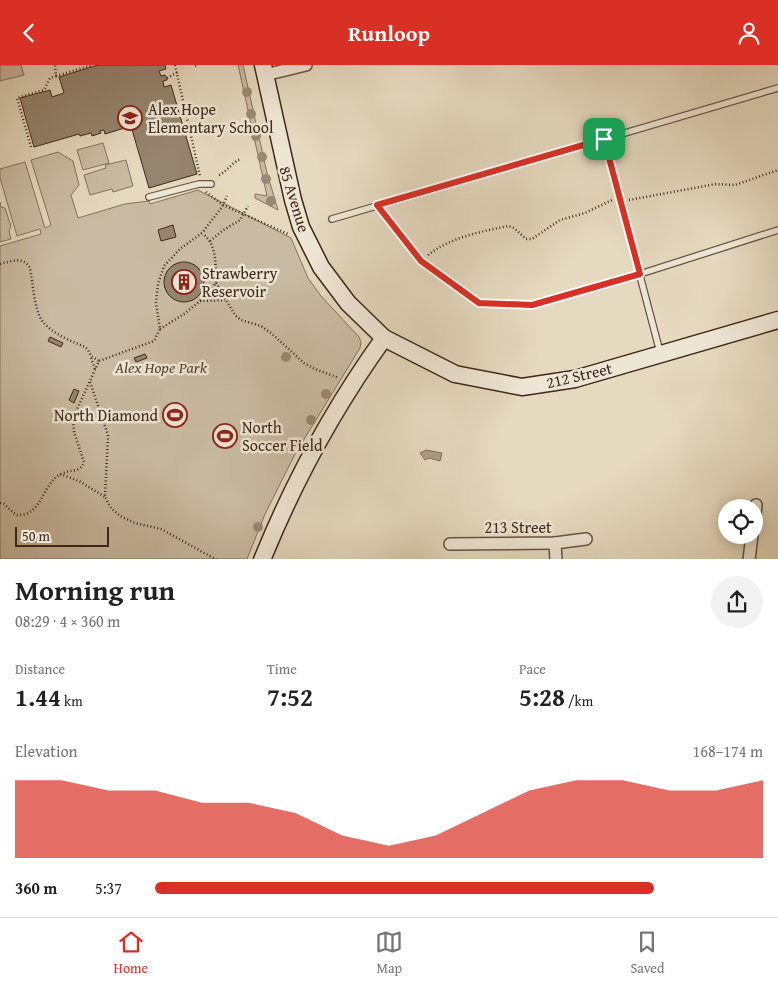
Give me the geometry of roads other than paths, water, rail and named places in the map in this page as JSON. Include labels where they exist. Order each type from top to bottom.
[{"type":"street","points":[[264,70],[306,65]]},
{"type":"street","name":"85 Avenue","points":[[264,70],[286,173],[301,227],[321,267],[348,303],[384,338]]},
{"type":"street","name":"212 Street","points":[[384,338],[455,374],[522,387],[576,379],[778,320]]},
{"type":"street","points":[[262,559],[303,472],[352,385],[384,338]]},
{"type":"street","name":"213 Street","points":[[450,544],[556,543],[586,539]]},
{"type":"street","points":[[556,543],[556,559]]},
{"type":"street","points":[[749,559],[751,544]]},
{"type":"lane","points":[[332,219],[778,88]]},
{"type":"lane","points":[[604,139],[660,355]]},
{"type":"lane","points":[[150,197],[203,184],[212,184]]},
{"type":"lane","points":[[377,205],[421,261],[479,303],[532,305],[640,274],[778,230]]},
{"type":"place","name":"Alex Hope Elementary School","points":[[130,118]]},
{"type":"place","name":"Strawberry Reservoir","points":[[184,282]]},
{"type":"place","name":"North Diamond","points":[[175,415]]},
{"type":"place","name":"North Soccer Field","points":[[225,436]]},
{"type":"park label","name":"Alex Hope Park","points":[[161,367]]}]
